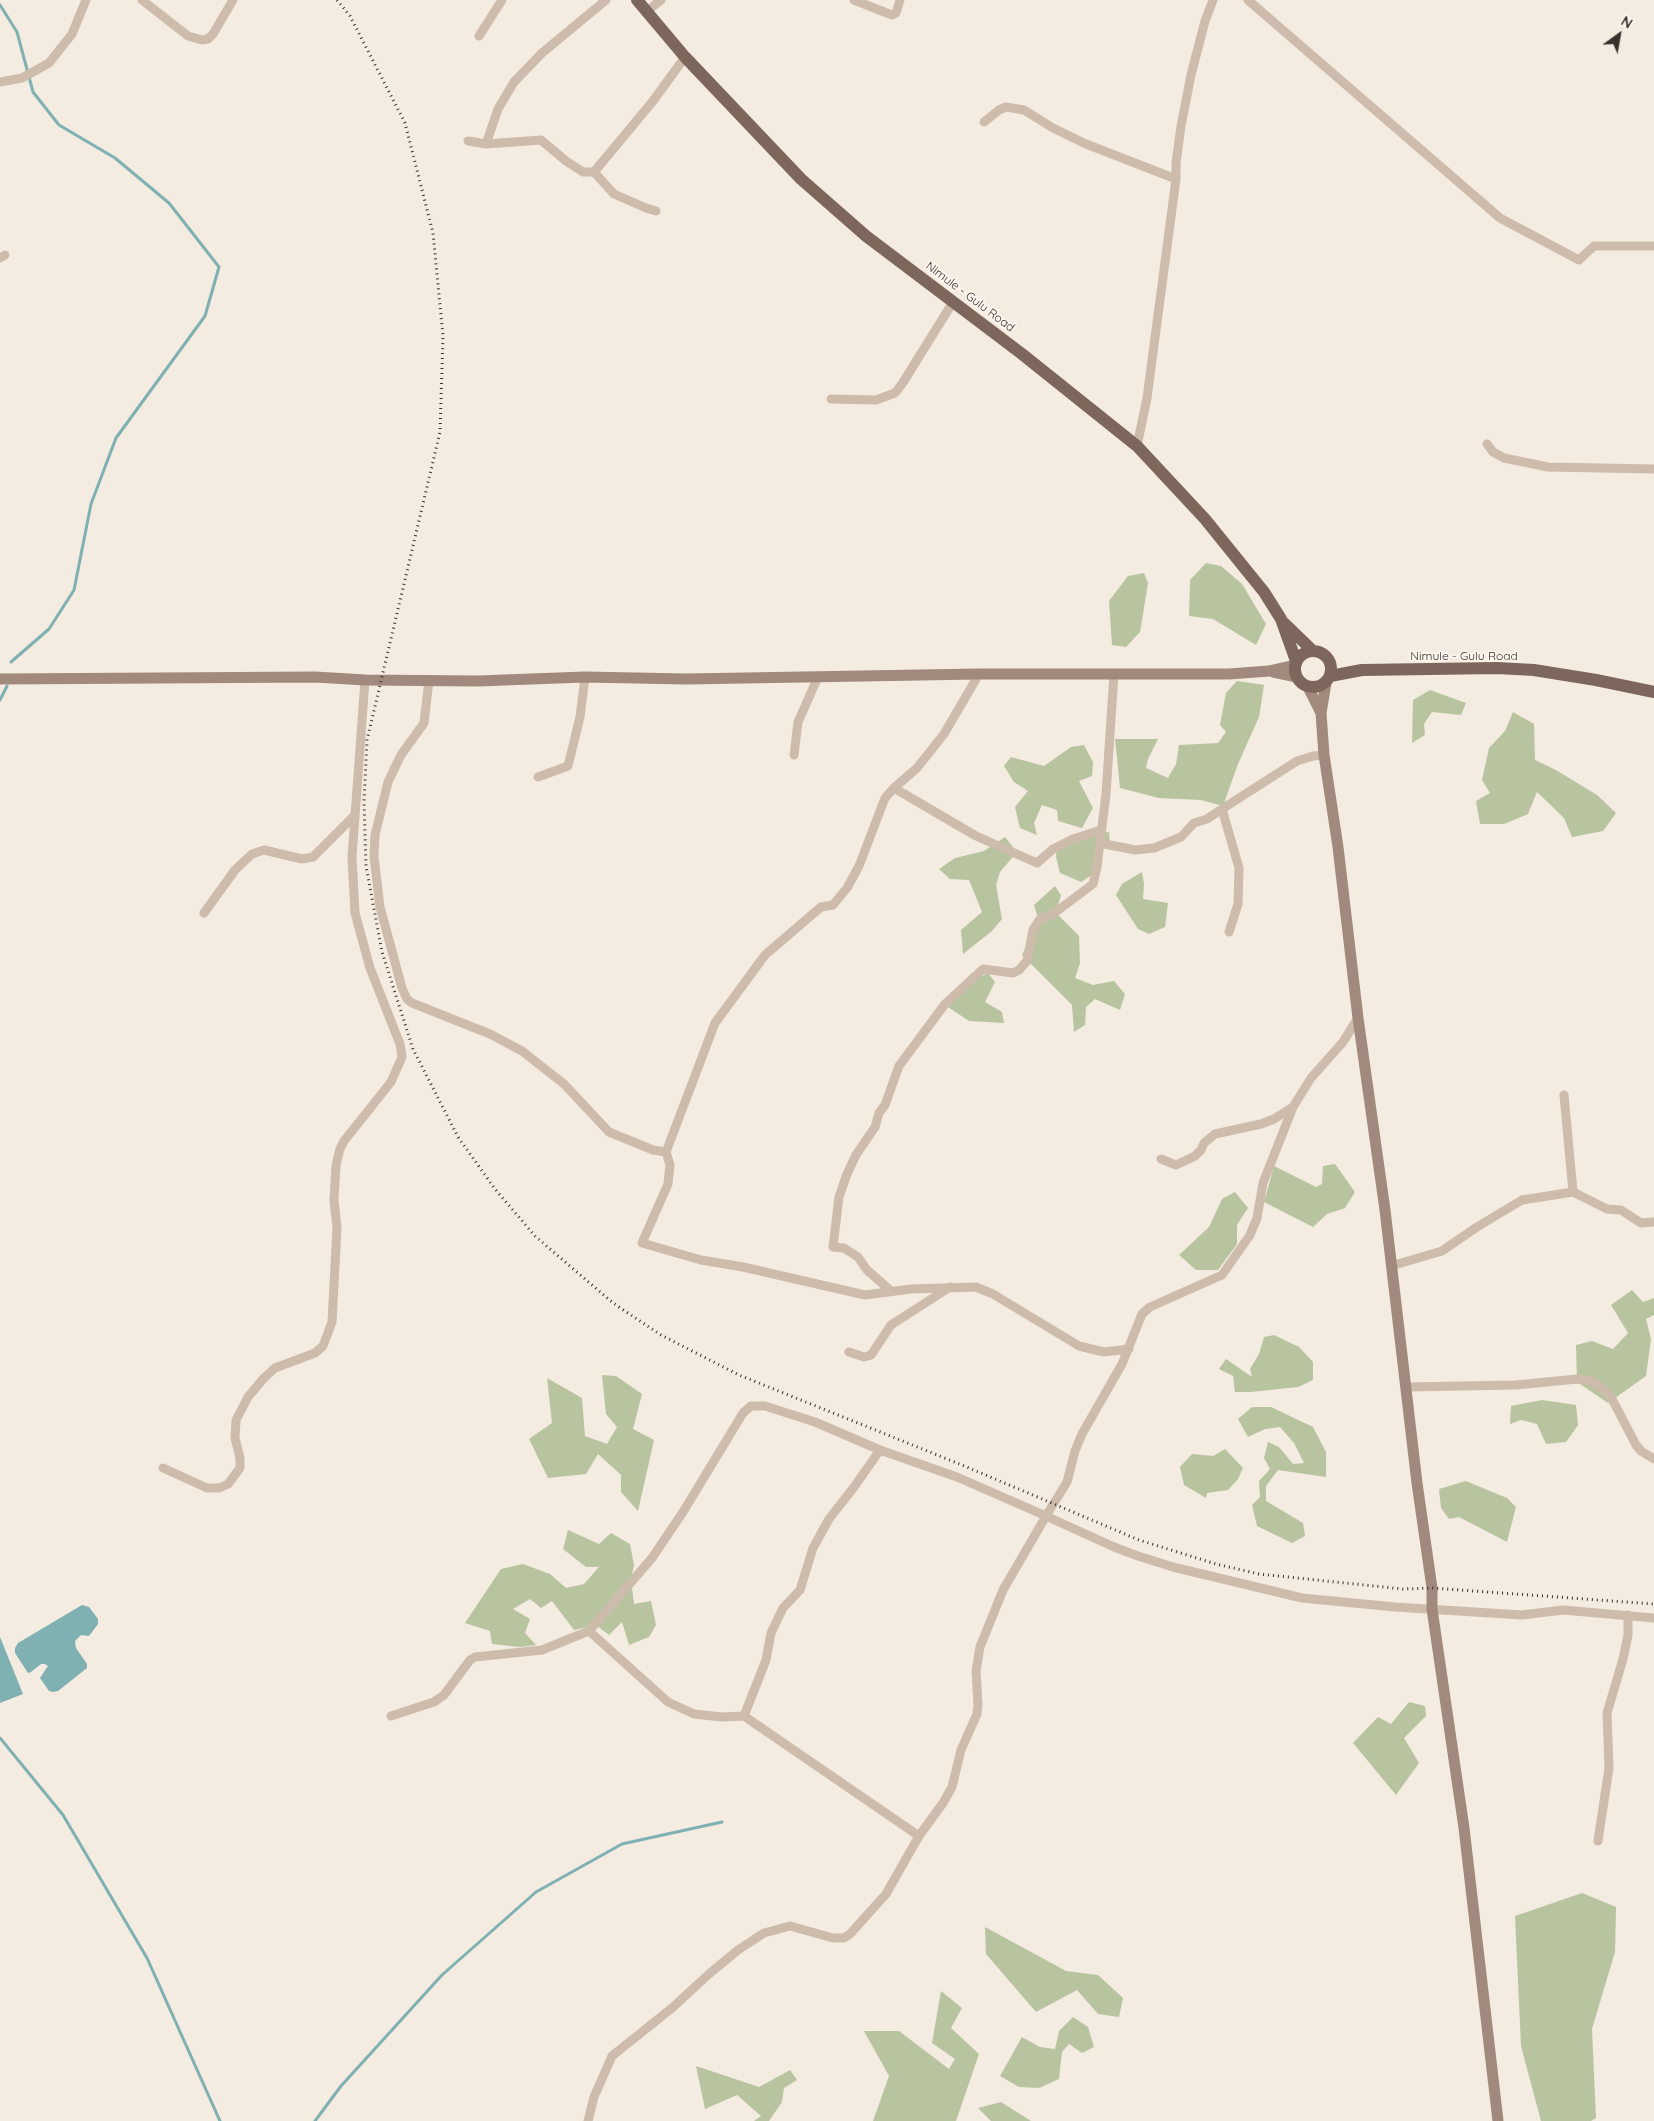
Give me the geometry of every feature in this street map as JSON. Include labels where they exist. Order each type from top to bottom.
[{"type":"main road","name":"Nimule - Gulu Road","points":[[637,0],[685,57],[801,179],[866,236],[1137,446],[1205,519],[1264,592],[1281,619],[1312,651]]},
{"type":"main road","name":"Nimule - Gulu Road","points":[[1281,619],[1296,668]]},
{"type":"main road","points":[[1312,651],[1320,652],[1329,660],[1332,668],[1328,679],[1316,688],[1308,687],[1301,683],[1296,668],[1305,653],[1312,651]]},
{"type":"main road","name":"Nimule - Gulu Road","points":[[1329,660],[1362,670]]},
{"type":"main road","name":"Nimule - Gulu Road","points":[[1328,679],[1362,670],[1470,668],[1534,670],[1654,692]]},
{"type":"street","points":[[0,82],[22,78],[49,63],[72,34],[86,0]]},
{"type":"street","points":[[142,0],[188,36],[202,40],[208,39],[212,34],[233,0]]},
{"type":"street","points":[[479,36],[502,0]]},
{"type":"street","points":[[486,144],[498,109],[514,82],[542,53],[606,0]]},
{"type":"street","points":[[646,12],[661,0]]},
{"type":"street","points":[[854,0],[892,15],[896,13],[900,0]]},
{"type":"street","points":[[1137,446],[1147,398],[1184,109],[1203,30],[1213,0]]},
{"type":"street","points":[[1248,0],[1500,218],[1576,260],[1581,260],[1594,246],[1654,246]]},
{"type":"street","points":[[594,172],[653,101],[685,57]]},
{"type":"street","points":[[984,122],[1006,107],[1024,110],[1053,128],[1086,144],[1176,179]]},
{"type":"street","points":[[468,141],[486,144],[541,140],[566,161],[583,172],[594,172],[614,194],[656,211]]},
{"type":"street","points":[[831,399],[876,400],[895,393],[952,302]]},
{"type":"street","points":[[1487,444],[1493,452],[1504,458],[1548,467],[1654,469]]},
{"type":"street","points":[[0,679],[315,677],[365,680],[478,681],[585,677],[686,679],[979,674],[1229,674],[1296,668]]},
{"type":"street","points":[[979,674],[944,734],[917,768],[885,798],[859,866],[847,888],[833,905],[821,907],[765,955],[715,1023],[666,1152],[670,1165],[668,1184],[642,1244],[701,1260],[743,1267],[865,1295],[891,1291],[969,1286],[984,1289],[1046,1324],[1067,1340],[1079,1346],[1104,1352],[1129,1349]]},
{"type":"street","points":[[891,1291],[867,1270],[858,1257],[844,1248],[832,1246],[839,1197],[847,1174],[856,1155],[875,1128],[879,1113],[885,1105],[899,1066],[945,1004],[982,969],[1013,973],[1024,965],[1030,956],[1032,933],[1036,923],[1040,919],[1053,914],[1093,884],[1106,794],[1114,674]]},
{"type":"street","points":[[538,777],[568,766],[580,717],[585,677]]},
{"type":"street","points":[[794,755],[798,722],[818,677]]},
{"type":"street","points":[[1328,679],[1321,713],[1324,755],[1338,847],[1358,1018],[1407,1387],[1416,1483],[1432,1588],[1432,1609],[1464,1828],[1498,2121]]},
{"type":"street","points":[[164,1468],[207,1488],[219,1488],[228,1484],[240,1468],[240,1458],[235,1438],[236,1420],[248,1397],[275,1368],[315,1353],[323,1346],[332,1322],[337,1228],[334,1200],[336,1165],[340,1149],[344,1141],[391,1082],[402,1057],[400,1044],[370,968],[355,913],[352,857],[365,680]]},
{"type":"street","points":[[429,680],[424,723],[401,755],[388,782],[377,823],[374,857],[380,907],[402,988],[407,998],[420,1007],[490,1034],[522,1051],[564,1084],[609,1132],[653,1150],[666,1152]]},
{"type":"street","points":[[1308,687],[1321,713]]},
{"type":"street","points":[[1100,843],[1135,850],[1154,848],[1181,837],[1194,823],[1207,819],[1297,761],[1324,755]]},
{"type":"street","points":[[894,788],[976,836],[1037,863],[1053,849],[1072,839],[1101,830]]},
{"type":"street","points":[[1222,809],[1239,868],[1238,904],[1229,932]]},
{"type":"street","points":[[204,913],[235,870],[252,854],[264,850],[302,860],[313,856],[354,816]]},
{"type":"street","points":[[588,2121],[596,2090],[612,2056],[672,2008],[709,1974],[764,1933],[790,1926],[832,1938],[847,1936],[886,1894],[919,1836],[948,1795],[955,1779],[961,1750],[977,1714],[976,1679],[978,1657],[991,1618],[1007,1583],[1067,1482],[1075,1451],[1088,1422],[1115,1378],[1129,1349],[1136,1325],[1146,1310],[1217,1279],[1227,1270],[1255,1224],[1263,1183],[1293,1107],[1311,1078],[1343,1042],[1358,1018]]},
{"type":"street","points":[[1564,1095],[1573,1192]]},
{"type":"street","points":[[1161,1159],[1176,1165],[1195,1156],[1201,1150],[1204,1143],[1215,1134],[1261,1124],[1274,1119],[1293,1107]]},
{"type":"street","points":[[1391,1266],[1442,1251],[1522,1200],[1573,1192],[1607,1209],[1620,1210],[1641,1223],[1654,1222]]},
{"type":"street","points":[[849,1352],[864,1356],[870,1355],[891,1325],[950,1287]]},
{"type":"street","points":[[1407,1387],[1516,1385],[1576,1379],[1592,1381],[1610,1395],[1636,1446],[1654,1459]]},
{"type":"street","points":[[391,1716],[434,1702],[444,1695],[474,1657],[542,1650],[589,1631],[652,1558],[683,1512],[742,1413],[751,1406],[765,1406],[815,1422],[880,1450],[957,1477],[1138,1556],[1246,1585],[1302,1598],[1432,1609],[1522,1615],[1563,1610],[1654,1618]]},
{"type":"street","points":[[744,1716],[766,1660],[771,1633],[783,1608],[800,1590],[814,1548],[829,1519],[880,1450]]},
{"type":"street","points":[[1598,1841],[1609,1768],[1607,1713],[1623,1659],[1628,1634],[1628,1615]]},
{"type":"street","points":[[589,1631],[668,1702],[694,1714],[722,1717],[744,1716],[919,1836]]},
{"type":"green space","points":[[1206,563],[1221,566],[1242,584],[1266,624],[1256,645],[1213,619],[1189,616],[1190,580]]},
{"type":"green space","points":[[1144,573],[1148,583],[1140,632],[1126,647],[1112,645],[1109,601],[1128,576]]},
{"type":"green space","points":[[1237,681],[1264,685],[1259,717],[1238,764],[1223,806],[1201,800],[1159,798],[1120,788],[1115,739],[1158,739],[1148,759],[1146,768],[1168,778],[1176,764],[1179,745],[1218,743],[1226,732],[1220,725],[1226,693]]},
{"type":"green space","points":[[1430,690],[1466,703],[1461,715],[1432,712],[1424,724],[1425,735],[1412,743],[1413,700]]},
{"type":"green space","points":[[1513,712],[1534,724],[1535,760],[1556,770],[1597,795],[1616,813],[1603,831],[1572,837],[1564,818],[1537,792],[1528,814],[1504,824],[1480,824],[1476,801],[1490,793],[1482,780],[1489,748],[1505,731]]},
{"type":"green space","points":[[1084,745],[1093,762],[1092,776],[1079,781],[1093,808],[1082,828],[1058,821],[1057,810],[1042,805],[1034,823],[1037,835],[1020,828],[1015,807],[1028,791],[1014,782],[1004,766],[1011,757],[1044,766],[1071,747]]},
{"type":"green space","points":[[1109,832],[1110,844],[1095,853],[1092,875],[1081,882],[1060,873],[1056,857],[1057,846],[1087,835]]},
{"type":"green space","points":[[1005,837],[1017,852],[1000,872],[996,885],[1002,919],[992,931],[963,954],[961,930],[982,912],[969,880],[950,879],[939,869],[955,858],[984,851]]},
{"type":"green space","points":[[1142,872],[1144,884],[1143,899],[1168,903],[1165,927],[1149,934],[1138,929],[1116,895],[1122,884]]},
{"type":"green space","points":[[1055,886],[1061,895],[1056,913],[1079,936],[1080,963],[1075,978],[1093,985],[1114,981],[1125,994],[1120,1010],[1095,999],[1086,1007],[1085,1025],[1074,1032],[1072,1005],[1022,955],[1037,926],[1038,918],[1034,905]]},
{"type":"green space","points":[[988,973],[995,982],[985,1002],[1002,1012],[1004,1023],[969,1021],[948,1007],[971,981]]},
{"type":"green space","points":[[1335,1164],[1355,1192],[1345,1208],[1327,1214],[1313,1227],[1264,1202],[1274,1166],[1316,1187],[1322,1184],[1323,1166]]},
{"type":"green space","points":[[1235,1192],[1248,1208],[1237,1225],[1237,1244],[1218,1270],[1196,1270],[1179,1255],[1209,1227],[1222,1199]]},
{"type":"green space","points":[[1632,1290],[1643,1302],[1654,1298],[1654,1315],[1646,1319],[1651,1339],[1646,1376],[1608,1403],[1577,1382],[1576,1345],[1592,1341],[1613,1349],[1628,1333],[1611,1305]]},
{"type":"green space","points":[[1274,1335],[1299,1347],[1313,1362],[1313,1380],[1298,1387],[1235,1392],[1233,1376],[1219,1369],[1226,1359],[1252,1377],[1250,1369],[1259,1354],[1264,1337]]},
{"type":"green space","points":[[602,1375],[616,1376],[642,1394],[633,1429],[654,1440],[638,1511],[621,1492],[621,1475],[598,1454],[586,1474],[548,1478],[529,1439],[552,1423],[547,1378],[582,1398],[585,1436],[607,1444],[617,1427],[606,1414]]},
{"type":"green space","points":[[1542,1400],[1576,1405],[1578,1425],[1566,1442],[1546,1444],[1537,1424],[1521,1420],[1510,1424],[1511,1406]]},
{"type":"green space","points":[[1252,1407],[1271,1407],[1313,1427],[1326,1452],[1326,1477],[1278,1470],[1266,1486],[1266,1501],[1303,1523],[1305,1536],[1292,1543],[1257,1526],[1252,1505],[1260,1497],[1259,1481],[1270,1469],[1264,1458],[1268,1442],[1279,1447],[1293,1464],[1304,1463],[1294,1443],[1280,1427],[1265,1429],[1248,1437],[1238,1419]]},
{"type":"green space","points":[[1225,1449],[1243,1468],[1238,1479],[1228,1490],[1207,1493],[1206,1498],[1184,1485],[1180,1467],[1192,1454],[1213,1456]]},
{"type":"green space","points":[[1466,1481],[1507,1498],[1516,1507],[1507,1542],[1459,1517],[1449,1519],[1441,1508],[1439,1489]]},
{"type":"green space","points":[[568,1530],[599,1544],[611,1533],[630,1544],[634,1565],[631,1579],[634,1604],[651,1601],[656,1625],[649,1637],[629,1645],[622,1622],[609,1635],[596,1625],[574,1630],[552,1601],[541,1608],[530,1599],[513,1609],[530,1619],[525,1633],[536,1645],[520,1647],[492,1644],[490,1631],[465,1623],[501,1569],[523,1564],[550,1574],[566,1588],[584,1584],[599,1567],[586,1567],[563,1549]]},
{"type":"green space","points":[[1409,1702],[1425,1706],[1426,1716],[1404,1738],[1419,1763],[1396,1795],[1353,1743],[1378,1717],[1391,1724]]},
{"type":"green space","points":[[1582,1893],[1616,1907],[1615,1952],[1592,2029],[1596,2118],[1591,2121],[1541,2121],[1521,2046],[1515,1916]]},
{"type":"green space","points":[[985,1927],[1066,1971],[1098,1975],[1123,1998],[1119,2017],[1098,2014],[1077,1990],[1036,2012],[986,1954]]},
{"type":"green space","points":[[941,1991],[962,2008],[951,2028],[979,2054],[956,2121],[873,2121],[889,2076],[864,2031],[899,2031],[949,2069],[955,2059],[932,2043]]},
{"type":"green space","points":[[1073,2017],[1088,2027],[1094,2047],[1082,2053],[1069,2044],[1062,2052],[1059,2079],[1039,2088],[1019,2087],[1000,2076],[1022,2037],[1040,2047],[1055,2049],[1059,2031]]},
{"type":"green space","points":[[696,2066],[759,2087],[790,2070],[797,2080],[784,2088],[782,2102],[769,2121],[754,2121],[761,2116],[737,2095],[705,2109]]},
{"type":"green space","points":[[1001,2102],[1031,2121],[991,2121],[978,2108]]},
{"type":"water","points":[[82,1605],[89,1607],[98,1619],[98,1624],[89,1636],[81,1635],[75,1641],[76,1648],[87,1664],[87,1668],[58,1691],[49,1691],[40,1678],[48,1666],[41,1664],[28,1673],[15,1653],[15,1648],[18,1643]]},
{"type":"water","points":[[0,1637],[23,1694],[0,1703]]},
{"type":"waterway","points":[[0,5],[17,32],[33,92],[59,125],[115,158],[169,203],[219,267],[205,316],[116,438],[91,504],[74,590],[49,629],[11,662]]},
{"type":"waterway","points":[[0,700],[7,686]]},
{"type":"waterway","points":[[0,1738],[63,1815],[147,1958],[220,2121]]},
{"type":"waterway","points":[[315,2121],[341,2086],[442,1975],[536,1892],[622,1844],[722,1822]]},
{"type":"railway","points":[[337,0],[350,16],[405,123],[433,233],[443,336],[440,432],[367,740],[364,802],[366,866],[382,952],[413,1049],[458,1137],[495,1189],[535,1236],[613,1303],[661,1335],[739,1375],[962,1465],[1139,1540],[1216,1564],[1259,1574],[1403,1589],[1432,1588],[1654,1604]]}]
